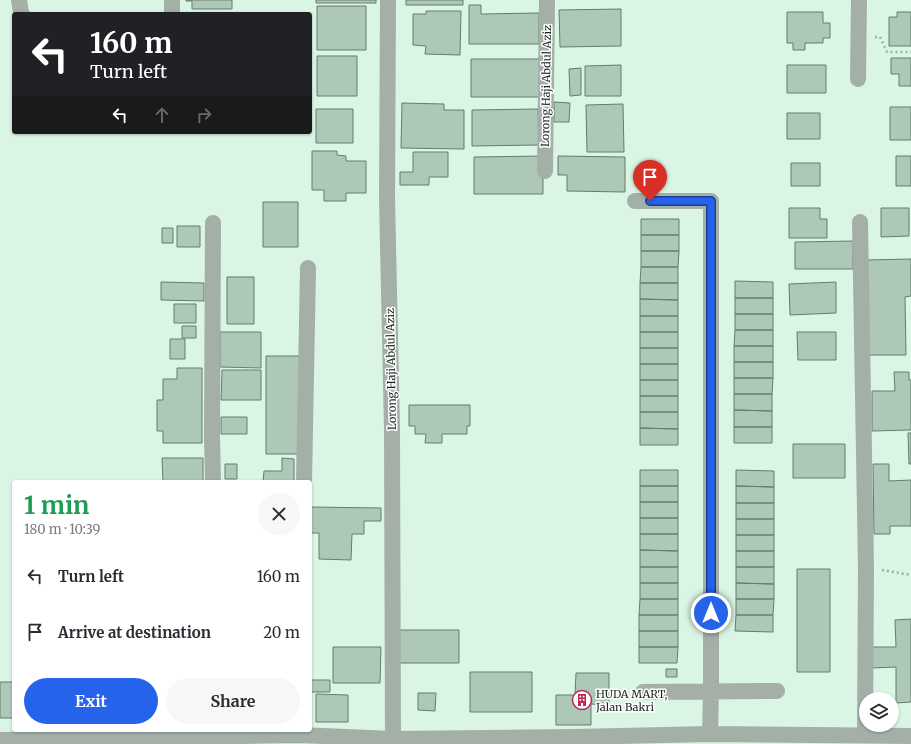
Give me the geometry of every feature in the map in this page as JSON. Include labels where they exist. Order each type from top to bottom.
[{"type":"street","points":[[19,0],[20,12]]},
{"type":"street","points":[[172,0],[172,12]]},
{"type":"street","name":"Lorong Haji Abdul Aziz","points":[[388,0],[387,198],[392,429],[393,739]]},
{"type":"street","name":"Lorong Haji Abdul Aziz","points":[[545,171],[547,0]]},
{"type":"street","points":[[858,79],[859,0]]},
{"type":"street","points":[[634,201],[711,201],[710,734]]},
{"type":"street","points":[[860,222],[866,568],[865,735]]},
{"type":"street","points":[[213,223],[213,480]]},
{"type":"street","points":[[304,480],[308,268]]},
{"type":"street","points":[[643,692],[777,691]]},
{"type":"street","points":[[0,740],[30,742],[107,734],[299,733],[315,740],[393,739],[574,741],[710,734],[911,736]]},
{"type":"path","points":[[858,36],[880,37],[887,52],[911,52]]},
{"type":"path","points":[[866,568],[911,575]]},
{"type":"building","points":[[186,0],[232,0],[232,9],[192,9],[192,1]]},
{"type":"building","points":[[316,0],[376,0],[376,3],[316,3]]},
{"type":"building","points":[[406,0],[463,0],[463,5],[406,5]]},
{"type":"building","points":[[469,5],[481,5],[481,14],[539,13],[539,44],[469,44]]},
{"type":"building","points":[[317,6],[366,6],[366,50],[317,50]]},
{"type":"building","points":[[621,9],[621,46],[560,47],[559,10]]},
{"type":"building","points":[[426,11],[461,11],[460,55],[425,54],[426,46],[413,45],[413,14],[426,14]]},
{"type":"building","points":[[787,12],[823,12],[823,23],[830,23],[830,38],[823,38],[823,43],[805,43],[805,50],[793,50],[793,43],[787,43]]},
{"type":"building","points":[[897,12],[911,12],[911,46],[889,46],[889,17],[897,17]]},
{"type":"building","points":[[317,56],[357,56],[357,96],[317,96]]},
{"type":"building","points":[[891,58],[911,58],[911,86],[899,86],[899,74],[891,74]]},
{"type":"building","points":[[471,59],[543,59],[542,97],[471,97]]},
{"type":"building","points":[[621,65],[621,96],[585,96],[585,66]]},
{"type":"building","points":[[787,65],[826,65],[826,93],[787,93]]},
{"type":"building","points":[[581,68],[581,95],[570,96],[569,69]]},
{"type":"building","points":[[554,102],[570,103],[569,122],[554,122]]},
{"type":"building","points":[[402,103],[444,104],[444,110],[464,110],[464,149],[401,148]]},
{"type":"building","points":[[623,104],[624,152],[587,152],[586,105]]},
{"type":"building","points":[[890,107],[911,107],[911,140],[890,140]]},
{"type":"building","points":[[316,109],[353,109],[353,143],[316,143]]},
{"type":"building","points":[[538,109],[539,145],[472,146],[472,110]]},
{"type":"building","points":[[787,113],[820,113],[820,139],[787,139]]},
{"type":"building","points":[[312,151],[337,151],[337,155],[346,156],[346,161],[366,161],[366,193],[346,193],[346,201],[324,201],[324,190],[312,190]]},
{"type":"building","points":[[413,152],[448,152],[448,177],[429,177],[429,185],[400,185],[400,172],[413,172]]},
{"type":"building","points":[[543,156],[543,194],[474,194],[474,157]]},
{"type":"building","points":[[558,156],[625,157],[625,192],[567,191],[567,175],[558,175]]},
{"type":"building","points":[[896,156],[911,156],[911,186],[896,186]]},
{"type":"building","points":[[791,163],[820,163],[820,186],[791,186]]},
{"type":"building","points":[[263,202],[298,202],[298,247],[263,247]]},
{"type":"building","points":[[789,208],[820,208],[820,219],[827,219],[827,238],[789,238]]},
{"type":"building","points":[[881,208],[909,208],[909,236],[881,237]]},
{"type":"building","points":[[641,219],[679,219],[679,235],[641,235]]},
{"type":"building","points":[[177,226],[200,226],[200,247],[177,247]]},
{"type":"building","points":[[162,228],[173,228],[173,243],[162,243]]},
{"type":"building","points":[[641,235],[679,235],[679,251],[641,251]]},
{"type":"building","points":[[853,241],[853,269],[795,269],[795,242]]},
{"type":"building","points":[[641,251],[679,251],[678,267],[641,267]]},
{"type":"building","points":[[911,259],[911,296],[905,297],[906,355],[867,355],[866,260]]},
{"type":"building","points":[[641,267],[678,267],[678,283],[640,283]]},
{"type":"building","points":[[227,277],[254,277],[254,324],[227,324]]},
{"type":"building","points":[[735,281],[773,282],[773,298],[735,298]]},
{"type":"building","points":[[161,282],[204,283],[204,301],[161,300]]},
{"type":"building","points":[[836,282],[836,313],[790,315],[789,284]]},
{"type":"building","points":[[640,283],[678,283],[678,300],[640,299]]},
{"type":"building","points":[[735,298],[773,298],[773,314],[735,314]]},
{"type":"building","points":[[640,299],[678,300],[678,316],[640,316]]},
{"type":"building","points":[[174,304],[196,304],[196,323],[174,323]]},
{"type":"building","points":[[735,314],[773,314],[773,330],[735,330]]},
{"type":"building","points":[[640,316],[678,316],[678,332],[640,332]]},
{"type":"building","points":[[182,326],[196,326],[196,338],[182,338]]},
{"type":"building","points":[[735,330],[773,330],[773,346],[734,346]]},
{"type":"building","points":[[220,332],[261,332],[261,368],[220,367]]},
{"type":"building","points":[[640,332],[678,332],[678,348],[640,348]]},
{"type":"building","points":[[797,332],[836,332],[836,360],[798,360]]},
{"type":"building","points":[[170,339],[185,339],[185,359],[170,359]]},
{"type":"building","points":[[734,346],[773,346],[773,362],[734,362]]},
{"type":"building","points":[[640,348],[678,348],[678,364],[640,364]]},
{"type":"building","points":[[266,356],[300,356],[300,454],[266,454]]},
{"type":"building","points":[[734,362],[773,362],[773,378],[734,378]]},
{"type":"building","points":[[640,364],[678,364],[678,380],[640,380]]},
{"type":"building","points":[[177,368],[202,368],[202,443],[163,443],[163,431],[157,431],[157,400],[163,400],[163,379],[177,379]]},
{"type":"building","points":[[222,370],[261,370],[261,400],[221,400]]},
{"type":"building","points":[[894,372],[909,372],[909,380],[911,380],[911,430],[872,431],[872,391],[895,391]]},
{"type":"building","points":[[734,378],[773,378],[772,394],[734,394]]},
{"type":"building","points":[[640,380],[678,380],[678,396],[640,396]]},
{"type":"building","points":[[734,394],[772,394],[772,411],[734,410]]},
{"type":"building","points":[[640,396],[678,396],[678,412],[640,412]]},
{"type":"building","points":[[409,405],[470,405],[470,426],[467,426],[467,434],[442,434],[442,443],[425,443],[426,434],[415,434],[415,426],[409,426]]},
{"type":"building","points":[[734,410],[772,411],[772,427],[734,427]]},
{"type":"building","points":[[640,412],[678,412],[678,429],[640,428]]},
{"type":"building","points":[[221,417],[247,417],[247,434],[221,434]]},
{"type":"building","points":[[734,427],[772,427],[772,443],[734,443]]},
{"type":"building","points":[[640,428],[678,429],[678,445],[640,445]]},
{"type":"building","points":[[908,433],[911,433],[911,464],[909,464]]},
{"type":"building","points":[[793,444],[845,444],[845,478],[793,478]]},
{"type":"building","points":[[162,458],[203,458],[203,480],[163,480]]},
{"type":"building","points":[[282,458],[294,459],[294,480],[263,480],[264,471],[282,471]]},
{"type":"building","points":[[225,464],[237,464],[237,479],[225,479]]},
{"type":"building","points":[[873,464],[889,464],[889,481],[911,480],[911,526],[890,526],[890,534],[874,534]]},
{"type":"building","points":[[640,470],[678,470],[678,486],[640,486]]},
{"type":"building","points":[[736,470],[774,471],[774,487],[736,486]]},
{"type":"building","points":[[640,486],[678,486],[678,502],[640,502]]},
{"type":"building","points":[[736,486],[774,487],[774,503],[736,503]]},
{"type":"building","points":[[640,502],[678,502],[678,518],[640,518]]},
{"type":"building","points":[[736,503],[774,503],[774,519],[736,519]]},
{"type":"building","points":[[312,507],[381,508],[381,521],[364,521],[364,534],[352,534],[351,560],[319,559],[319,533],[312,533]]},
{"type":"building","points":[[640,518],[678,518],[678,534],[640,534]]},
{"type":"building","points":[[736,519],[774,519],[774,535],[736,535]]},
{"type":"building","points":[[640,534],[678,534],[678,551],[640,550]]},
{"type":"building","points":[[736,535],[774,535],[774,551],[736,551]]},
{"type":"building","points":[[640,550],[678,551],[678,567],[640,567]]},
{"type":"building","points":[[736,551],[774,551],[774,567],[736,567]]},
{"type":"building","points":[[640,567],[678,567],[678,583],[640,583]]},
{"type":"building","points":[[736,567],[774,567],[774,584],[736,583]]},
{"type":"building","points":[[797,569],[830,569],[830,672],[797,672]]},
{"type":"building","points":[[640,583],[678,583],[678,599],[640,599]]},
{"type":"building","points":[[736,583],[774,584],[774,599],[736,599]]},
{"type":"building","points":[[640,599],[678,599],[678,615],[639,615]]},
{"type":"building","points":[[736,599],[774,599],[773,615],[736,615]]},
{"type":"building","points":[[639,615],[678,615],[678,631],[639,631]]},
{"type":"building","points":[[736,615],[773,615],[773,632],[735,631]]},
{"type":"building","points":[[911,619],[911,702],[899,703],[899,692],[896,692],[896,667],[871,668],[871,647],[896,647],[895,620]]},
{"type":"building","points":[[399,630],[459,630],[459,663],[399,663]]},
{"type":"building","points":[[639,631],[678,631],[678,647],[639,647]]},
{"type":"building","points":[[333,647],[381,647],[380,683],[333,683]]},
{"type":"building","points":[[639,647],[678,647],[677,663],[639,663]]},
{"type":"building","points":[[666,669],[677,669],[677,677],[666,677]]},
{"type":"building","points":[[470,672],[532,672],[532,712],[470,712]]},
{"type":"building","name":"HUDA MART, Jalan Bakri","points":[[576,673],[609,673],[609,705],[591,704],[591,725],[556,725],[556,695],[575,695]]},
{"type":"building","points":[[312,680],[330,680],[330,692],[312,692]]},
{"type":"building","points":[[0,682],[12,682],[12,718],[0,718]]},
{"type":"building","points":[[418,693],[436,693],[435,711],[418,710]]},
{"type":"building","points":[[316,694],[348,695],[348,722],[316,722]]},
{"type":"place","name":"HUDA MART, Jalan Bakri","points":[[582,700]]},
{"type":"route","points":[[650,201],[711,201],[711,613]]}]
